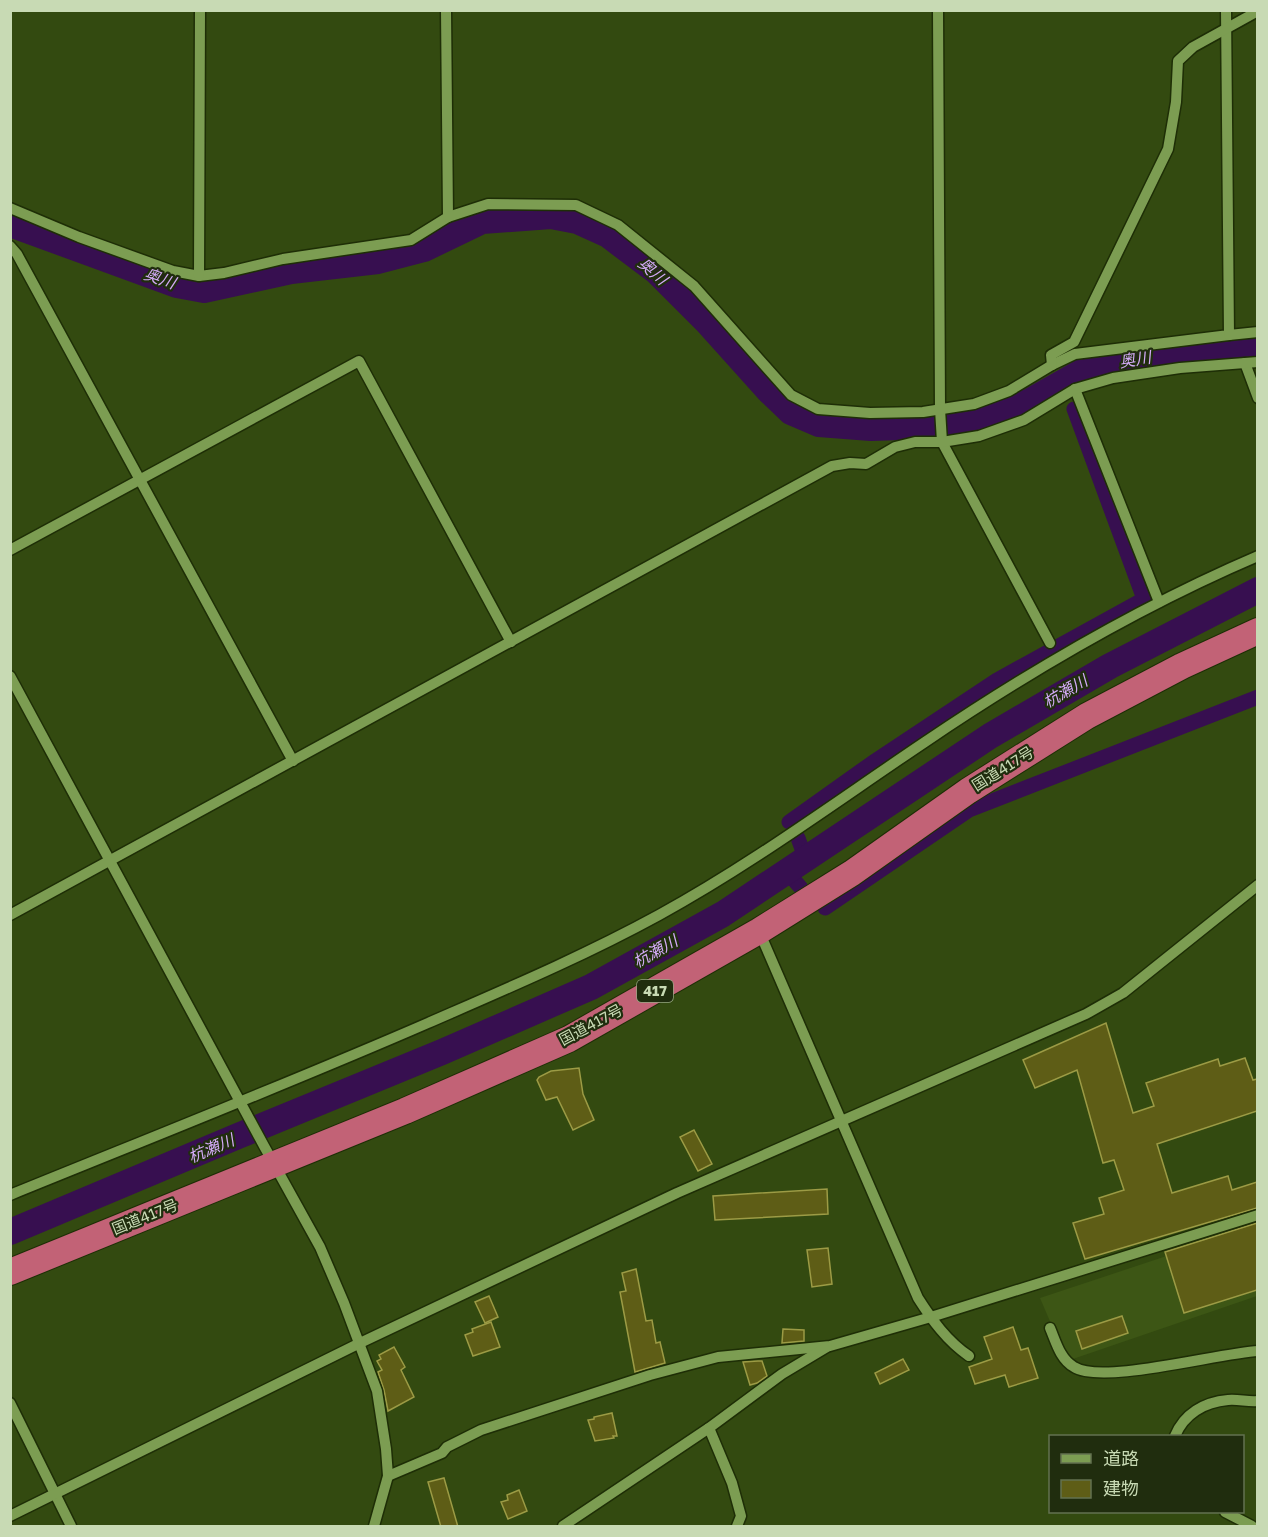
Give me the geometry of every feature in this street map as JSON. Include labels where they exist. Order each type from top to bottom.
[{"type":"highway","name":"国道417号","points":[[10,1272],[269,1155],[405,1111],[569,1038],[759,931],[852,873],[968,791],[1087,716],[1182,666],[1257,631]]},
{"type":"street","points":[[199,276],[201,10]]},
{"type":"street","points":[[446,10],[448,217]]},
{"type":"street","points":[[938,10],[942,442],[1050,644]]},
{"type":"street","points":[[1226,10],[1229,335]]},
{"type":"street","points":[[1052,365],[1052,355],[1074,342],[1168,149],[1176,102],[1178,61],[1193,46],[1257,11]]},
{"type":"street","points":[[10,208],[89,241],[173,271],[199,276],[224,273],[283,259],[411,240],[448,217],[488,204],[576,205],[618,225],[694,286],[791,395],[818,409],[870,413],[940,411],[974,404],[1009,391],[1075,354],[1257,332]]},
{"type":"street","points":[[10,246],[17,254],[293,761]]},
{"type":"street","points":[[10,550],[359,361],[512,642]]},
{"type":"street","points":[[10,915],[832,466],[850,463],[866,464],[895,447],[915,442],[942,442],[979,436],[1024,420],[1075,389],[1113,378],[1180,368],[1257,362]]},
{"type":"street","points":[[1245,363],[1257,398]]},
{"type":"street","points":[[1075,389],[1159,602]]},
{"type":"street","points":[[10,1195],[242,1104],[527,981],[660,915],[792,834],[926,741],[1007,690],[1159,602],[1257,556]]},
{"type":"street","points":[[10,676],[320,1247],[360,1343],[377,1391],[388,1476],[374,1527]]},
{"type":"street","points":[[10,1516],[360,1343],[677,1193],[1086,1014],[1123,993],[1257,885]]},
{"type":"street","points":[[759,931],[918,1298],[956,1347],[969,1356]]},
{"type":"street","points":[[388,1476],[442,1453],[447,1447],[481,1430],[650,1375],[718,1357],[830,1346],[931,1317],[1257,1215]]},
{"type":"street","points":[[1050,1328],[1060,1354],[1071,1366],[1083,1372],[1110,1372],[1257,1351]]},
{"type":"street","points":[[563,1527],[708,1428],[782,1374],[830,1346]]},
{"type":"street","points":[[1176,1435],[1184,1418],[1195,1410],[1229,1400],[1257,1401]]},
{"type":"street","points":[[10,1403],[71,1527]]},
{"type":"street","points":[[708,1428],[732,1483],[741,1516],[737,1527]]},
{"type":"street","points":[[1227,1513],[1252,1527]]},
{"type":"shaded area","points":[[1257,1226],[1257,1296],[1067,1361],[1040,1298]]},
{"type":"building","points":[[1106,1023],[1133,1113],[1154,1106],[1146,1083],[1218,1059],[1220,1066],[1245,1058],[1253,1080],[1257,1079],[1257,1111],[1157,1144],[1172,1193],[1228,1176],[1232,1190],[1257,1182],[1257,1208],[1085,1259],[1073,1223],[1104,1214],[1099,1198],[1124,1190],[1114,1160],[1103,1163],[1077,1070],[1035,1088],[1023,1060]]},
{"type":"building","points":[[579,1068],[583,1094],[594,1120],[573,1130],[557,1097],[546,1100],[537,1080],[551,1071]]},
{"type":"building","points":[[694,1130],[712,1164],[698,1171],[680,1137]]},
{"type":"building","points":[[827,1189],[828,1214],[715,1220],[713,1196]]},
{"type":"building","points":[[1257,1223],[1257,1290],[1184,1313],[1165,1252]]},
{"type":"building","points":[[828,1248],[832,1284],[812,1287],[807,1250]]},
{"type":"building","points":[[636,1269],[646,1321],[652,1320],[656,1343],[660,1342],[665,1363],[635,1372],[620,1292],[626,1291],[622,1273]]},
{"type":"building","points":[[489,1296],[498,1317],[485,1323],[475,1302]]},
{"type":"building","points":[[1122,1316],[1128,1333],[1082,1349],[1076,1331]]},
{"type":"building","points":[[491,1322],[500,1347],[473,1356],[465,1335],[473,1332],[472,1329]]},
{"type":"building","points":[[1013,1327],[1021,1350],[1028,1348],[1038,1378],[1009,1387],[1005,1375],[975,1384],[969,1367],[992,1359],[984,1337]]},
{"type":"building","points":[[783,1329],[804,1330],[804,1341],[782,1343]]},
{"type":"building","points":[[394,1347],[405,1367],[401,1370],[414,1397],[388,1411],[378,1372],[382,1370],[377,1361],[381,1359],[379,1355]]},
{"type":"building","points":[[903,1359],[909,1370],[880,1384],[875,1373]]},
{"type":"building","points":[[762,1361],[767,1376],[750,1385],[743,1362]]},
{"type":"building","points":[[612,1413],[617,1436],[595,1441],[588,1420]]},
{"type":"building","points":[[444,1478],[458,1527],[441,1527],[428,1482]]},
{"type":"building","points":[[519,1490],[527,1511],[508,1519],[501,1502],[508,1500],[507,1495]]},
{"type":"waterway","name":"奥川","points":[[10,224],[177,285],[204,290],[291,271],[378,261],[424,249],[482,221],[551,216],[577,221],[608,235],[657,272],[791,412],[819,424],[871,428],[977,422],[1030,401],[1083,371],[1127,359],[1258,345]]},
{"type":"waterway","points":[[789,822],[872,763],[997,680],[1144,599],[1074,409]]},
{"type":"waterway","name":"杭瀬川","points":[[10,1232],[442,1052],[591,987],[723,914],[990,736],[1110,666],[1258,590]]},
{"type":"waterway","points":[[825,908],[969,810],[1258,697]]},
{"type":"waterway","points":[[798,838],[806,860]]},
{"type":"waterway","points":[[787,872],[801,888]]}]
